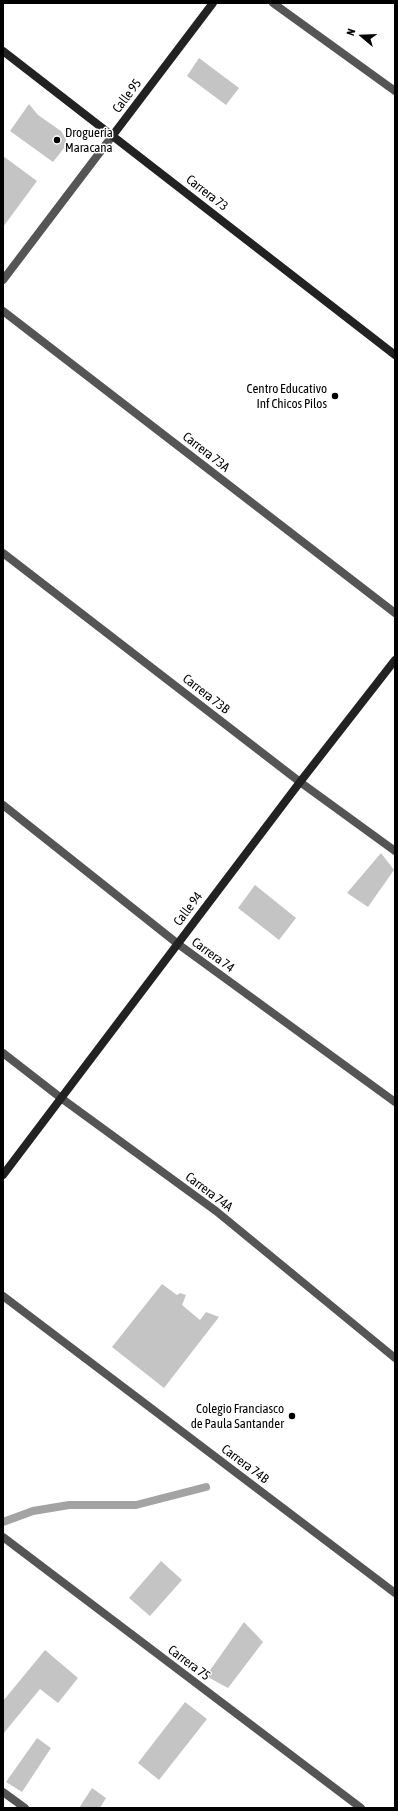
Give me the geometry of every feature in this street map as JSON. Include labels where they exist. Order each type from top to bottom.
[{"type":"street","name":"Calle 95","points":[[3,280],[213,3]]},
{"type":"street","points":[[273,3],[395,91]]},
{"type":"street","name":"Carrera 73","points":[[3,51],[395,355]]},
{"type":"street","name":"Carrera 73A","points":[[3,311],[395,613]]},
{"type":"street","name":"Carrera 73B","points":[[3,553],[300,782],[395,851]]},
{"type":"street","name":"Calle 94","points":[[3,1174],[300,782],[395,660]]},
{"type":"street","name":"Carrera 74","points":[[3,805],[178,944],[395,1102]]},
{"type":"street","name":"Carrera 74A","points":[[3,1053],[216,1211],[395,1358]]},
{"type":"street","name":"Carrera 74B","points":[[3,1296],[395,1592]]},
{"type":"street","name":"Carrera 75","points":[[3,1537],[361,1808]]},
{"type":"street","points":[[3,1792],[25,1808]]},
{"type":"building","points":[[199,58],[239,88],[226,105],[187,76]]},
{"type":"building","points":[[29,104],[38,115],[61,131],[66,139],[64,148],[53,162],[10,131]]},
{"type":"building","points":[[3,156],[37,181],[3,227]]},
{"type":"building","points":[[381,853],[394,870],[368,907],[347,893]]},
{"type":"building","points":[[255,885],[296,918],[279,940],[238,908]]},
{"type":"building","points":[[162,1284],[177,1295],[180,1293],[186,1295],[182,1305],[200,1320],[206,1312],[219,1317],[164,1388],[112,1347]]},
{"type":"building","points":[[161,1561],[182,1580],[150,1616],[129,1598]]},
{"type":"building","points":[[244,1622],[263,1642],[228,1688],[206,1676]]},
{"type":"building","points":[[45,1650],[78,1678],[58,1703],[40,1689],[3,1734],[3,1701]]},
{"type":"building","points":[[185,1702],[207,1719],[159,1780],[138,1763]]},
{"type":"building","points":[[37,1738],[51,1748],[22,1792],[6,1782]]},
{"type":"building","points":[[92,1788],[106,1798],[100,1808],[79,1808]]},
{"type":"waterway","points":[[3,1522],[33,1511],[69,1505],[136,1505],[206,1487]]},
{"type":"place","name":"Droguería Maracana","points":[[57,140]]},
{"type":"place","name":"Centro Educativo Inf Chicos Pilos","points":[[335,396]]},
{"type":"place","name":"Colegio Franciasco de Paula Santander","points":[[292,1416]]}]
